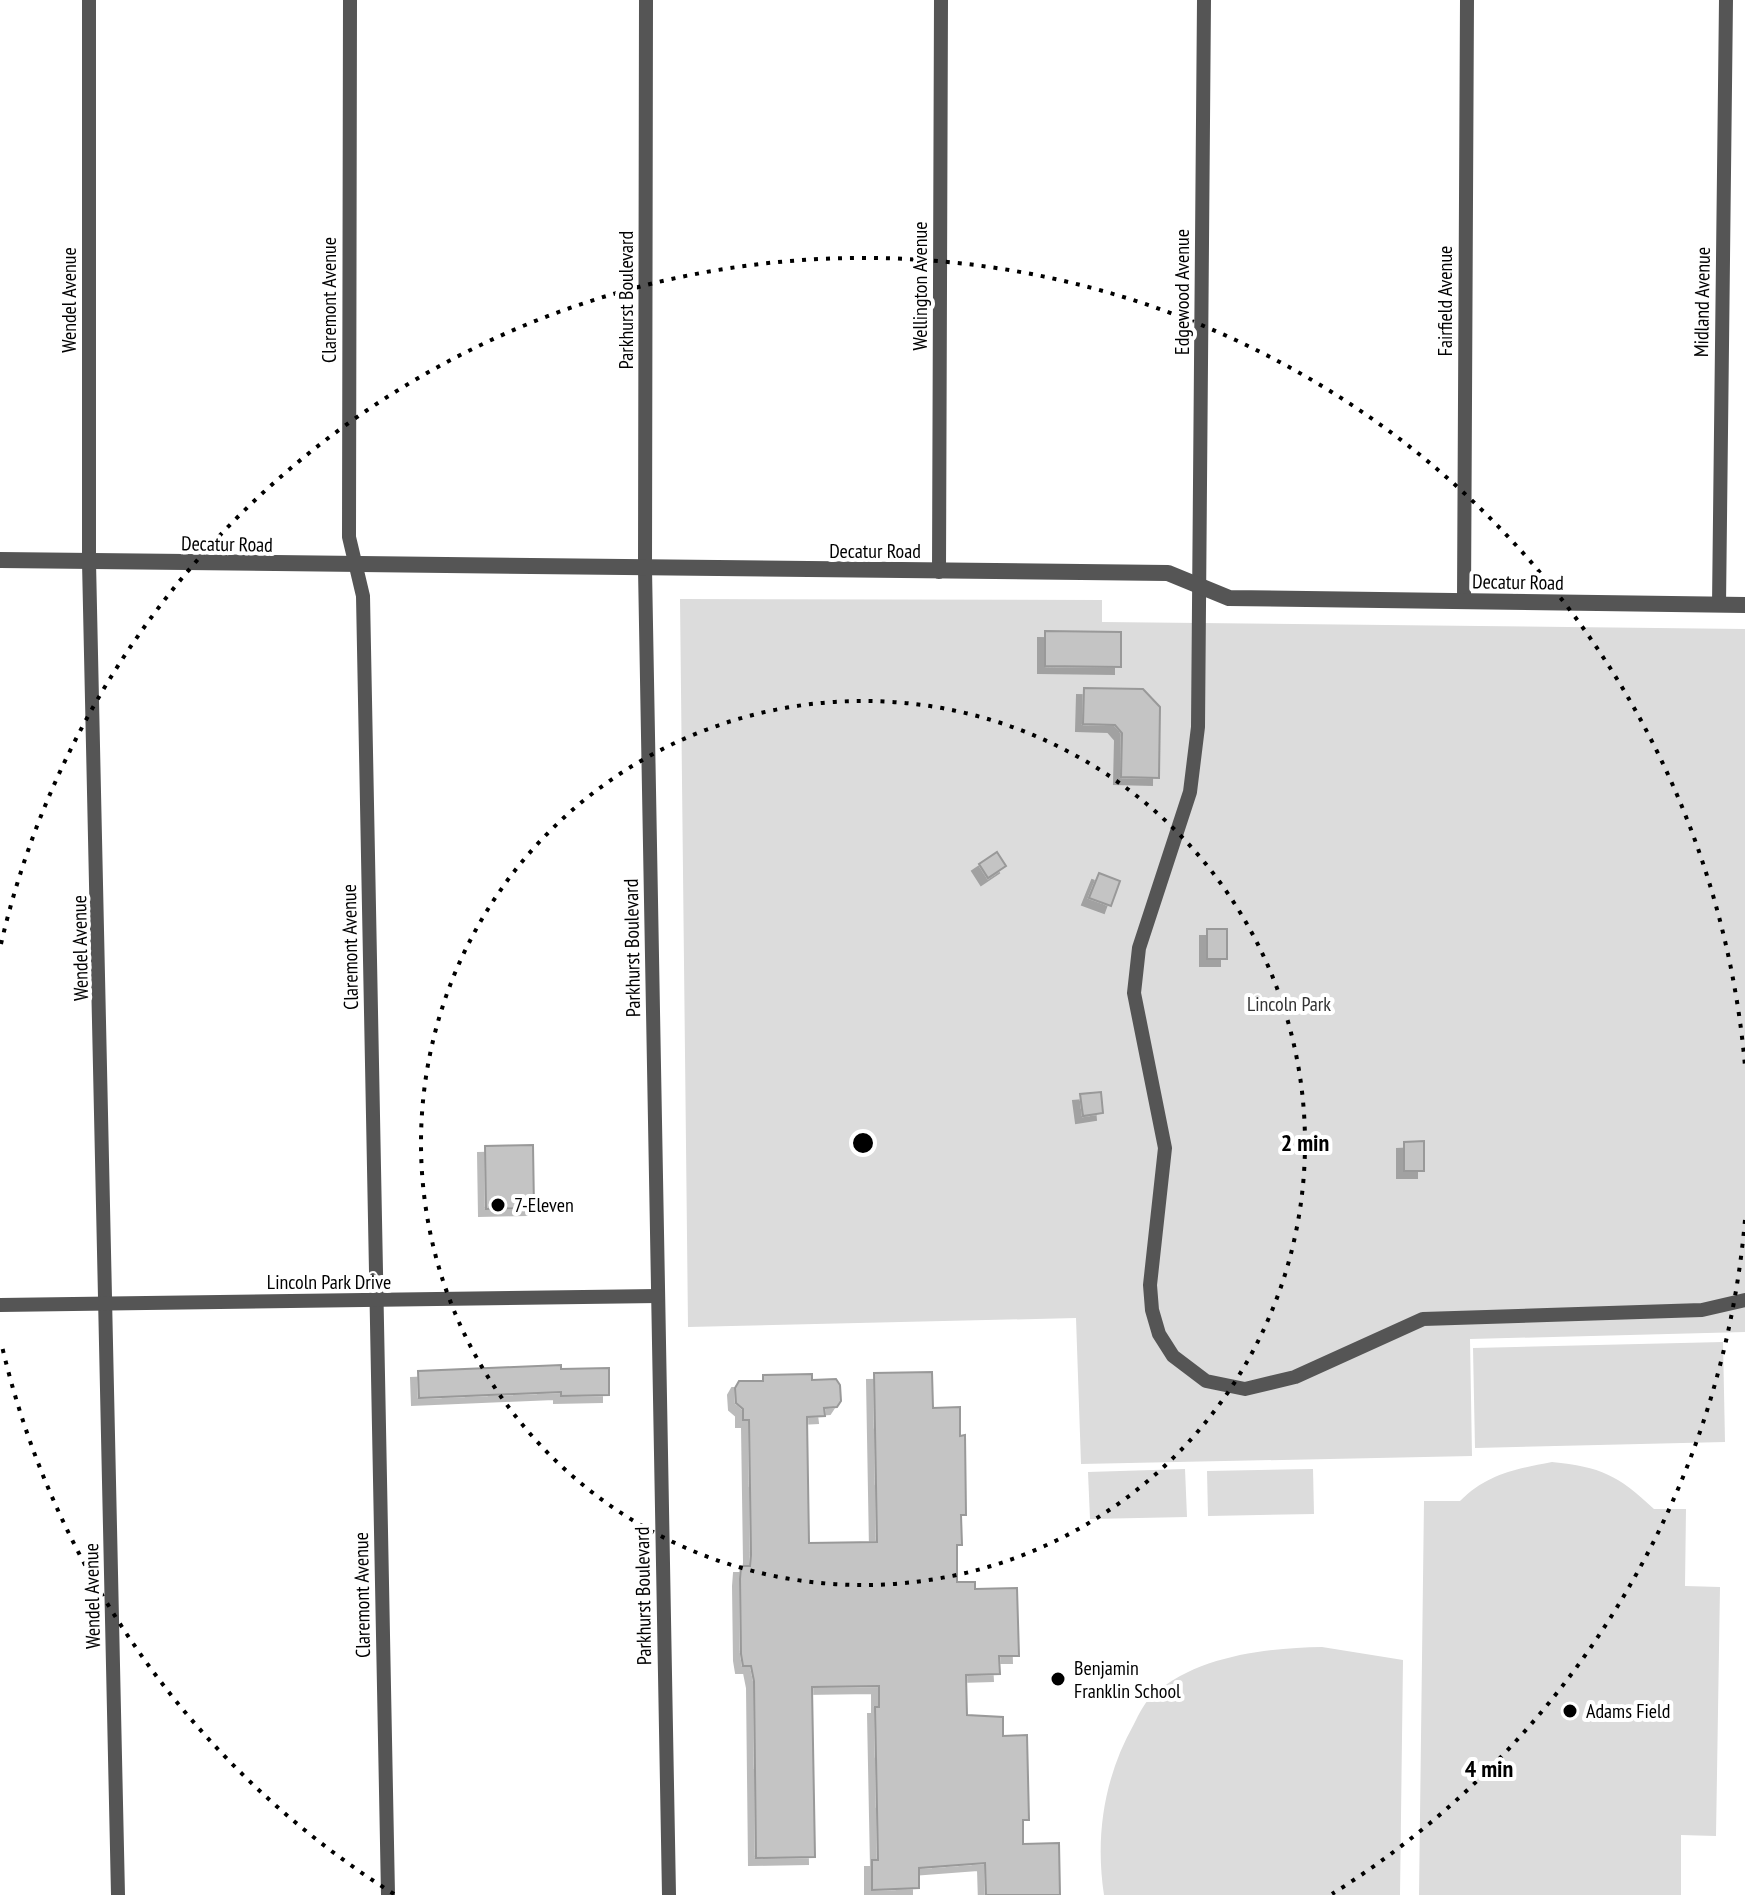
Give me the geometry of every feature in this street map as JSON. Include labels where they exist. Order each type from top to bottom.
[{"type":"street","name":"Wendel Avenue","points":[[89,0],[89,562],[118,1895]]},
{"type":"street","name":"Claremont Avenue","points":[[350,0],[349,537],[363,596],[388,1895]]},
{"type":"street","name":"Parkhurst Boulevard","points":[[646,0],[645,569],[669,1895]]},
{"type":"street","name":"Wellington Avenue","points":[[939,572],[941,0]]},
{"type":"street","name":"Edgewood Avenue","points":[[1204,0],[1198,727],[1190,792],[1139,948],[1134,993],[1165,1148],[1150,1285],[1152,1310],[1159,1334],[1173,1356],[1206,1381],[1245,1389],[1295,1377],[1423,1319],[1702,1310],[1745,1300]]},
{"type":"street","name":"Fairfield Avenue","points":[[1464,601],[1467,0]]},
{"type":"street","name":"Midland Avenue","points":[[1719,605],[1726,0]]},
{"type":"street","name":"Decatur Road","points":[[0,560],[1168,573],[1229,598],[1745,605]]},
{"type":"street","name":"Lincoln Park Drive","points":[[0,1305],[376,1303],[658,1296]]},
{"type":"green space","name":"Lincoln Park","points":[[680,599],[1102,600],[1102,622],[1745,629],[1745,1332],[1470,1339],[1472,1456],[1081,1464],[1076,1318],[688,1327]]},
{"type":"green space","points":[[1723,1342],[1725,1442],[1475,1448],[1473,1348]]},
{"type":"green space","name":"Adams Field","points":[[1552,1462],[1608,1475],[1630,1488],[1654,1509],[1686,1509],[1685,1586],[1720,1587],[1716,1836],[1681,1835],[1681,1895],[1419,1895],[1424,1501],[1460,1501],[1491,1479],[1514,1470]]},
{"type":"green space","points":[[1185,1469],[1187,1517],[1090,1519],[1088,1472]]},
{"type":"green space","points":[[1313,1469],[1314,1514],[1208,1516],[1207,1471]]},
{"type":"green space","points":[[1322,1647],[1403,1660],[1400,1895],[1104,1895],[1101,1851],[1104,1807],[1115,1765],[1148,1700],[1172,1681],[1212,1663],[1256,1652]]},
{"type":"building","points":[[1045,631],[1121,632],[1121,667],[1045,666]]},
{"type":"building","points":[[1084,688],[1143,689],[1160,707],[1159,778],[1121,777],[1122,733],[1115,725],[1083,724]]},
{"type":"building","points":[[997,852],[1006,866],[988,878],[979,864]]},
{"type":"building","points":[[1099,873],[1120,881],[1111,906],[1089,898]]},
{"type":"building","points":[[1207,929],[1227,929],[1227,959],[1207,959]]},
{"type":"building","points":[[1101,1092],[1103,1113],[1083,1116],[1080,1094]]},
{"type":"building","points":[[1424,1141],[1424,1171],[1404,1171],[1404,1142]]},
{"type":"building","points":[[533,1145],[534,1208],[486,1209],[485,1146]]},
{"type":"building","points":[[561,1365],[561,1369],[609,1368],[609,1395],[561,1396],[561,1392],[419,1398],[418,1371]]},
{"type":"building","name":"Benjamin Franklin School","points":[[932,1372],[933,1408],[960,1407],[960,1436],[965,1435],[966,1515],[961,1515],[962,1545],[957,1545],[957,1582],[975,1582],[975,1589],[1017,1588],[1019,1656],[999,1656],[1000,1674],[966,1675],[967,1715],[1003,1717],[1003,1736],[1027,1735],[1029,1820],[1023,1820],[1023,1844],[1059,1843],[1060,1895],[986,1895],[985,1863],[919,1868],[919,1888],[872,1890],[872,1860],[878,1860],[875,1707],[879,1707],[879,1686],[812,1687],[815,1857],[756,1858],[754,1681],[751,1666],[743,1666],[741,1654],[741,1566],[750,1566],[751,1555],[749,1420],[743,1420],[743,1409],[736,1403],[735,1388],[739,1381],[763,1381],[763,1375],[812,1374],[812,1380],[836,1379],[840,1385],[841,1401],[837,1407],[824,1408],[825,1416],[807,1417],[809,1543],[877,1542],[874,1373]]},
{"type":"place","name":"7-Eleven","points":[[498,1205]]},
{"type":"place","name":"Benjamin Franklin School","points":[[1058,1679]]},
{"type":"place","name":"Adams Field","points":[[1570,1711]]}]
